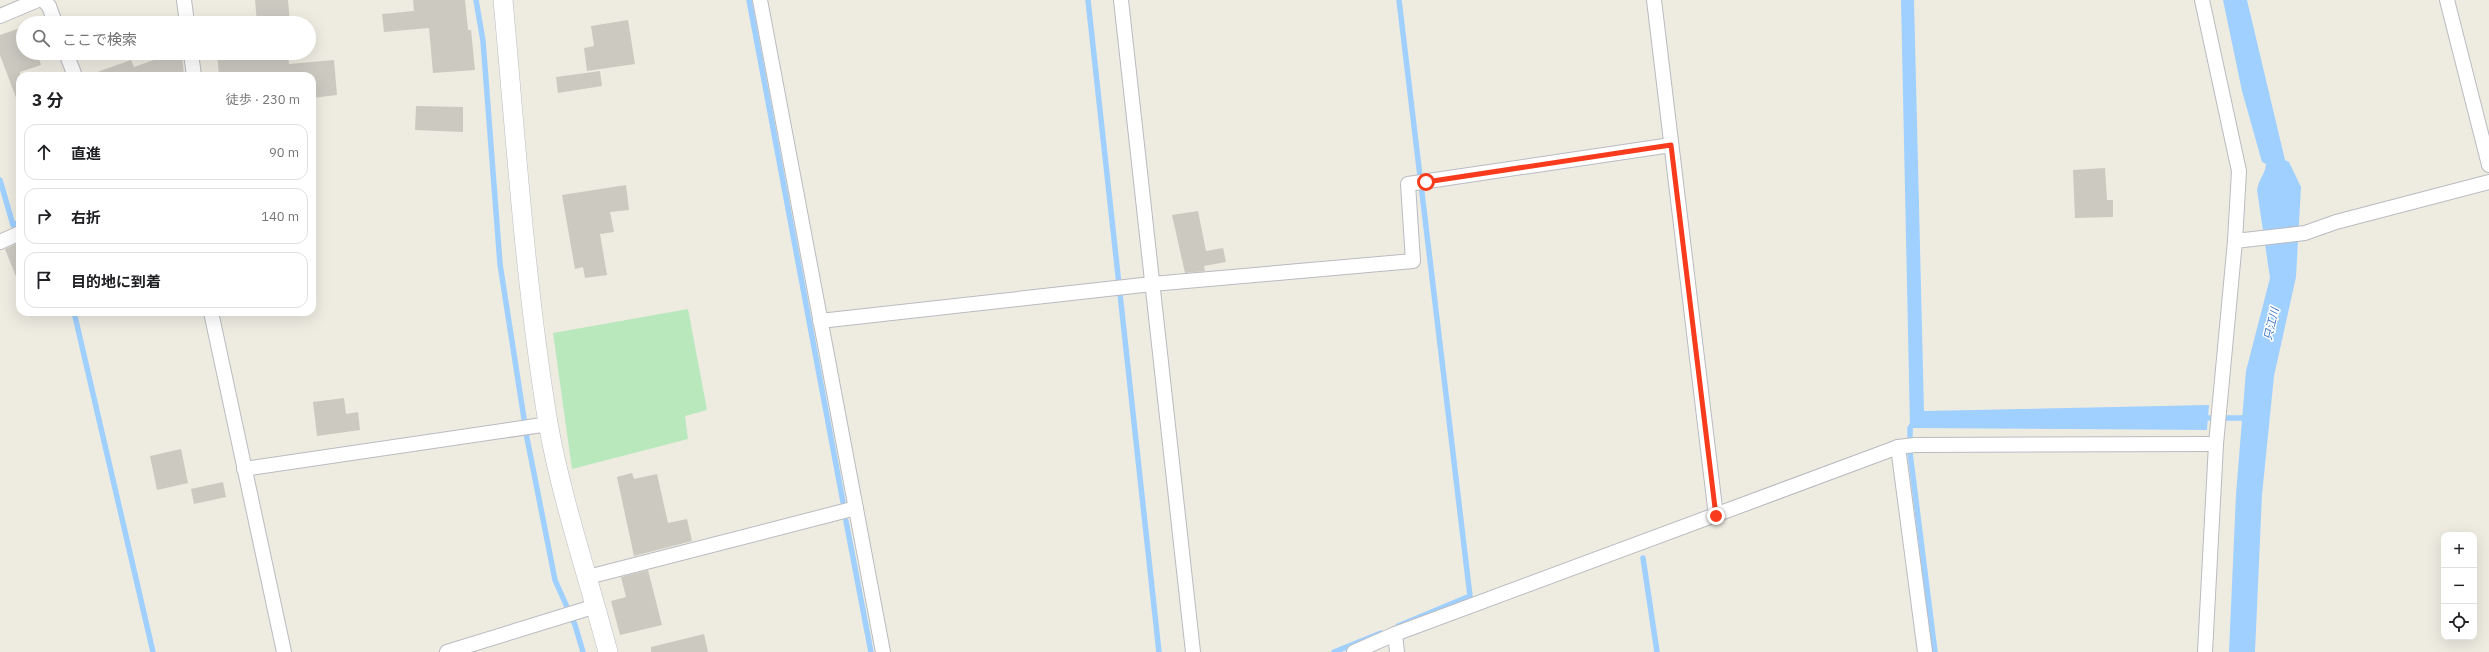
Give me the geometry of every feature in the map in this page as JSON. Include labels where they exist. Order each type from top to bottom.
[{"type":"street","points":[[0,16],[38,0]]},
{"type":"street","points":[[43,0],[49,6],[53,16]]},
{"type":"street","points":[[184,0],[186,16]]},
{"type":"street","points":[[503,0],[532,313],[533,426],[559,476],[588,577],[587,609],[608,652]]},
{"type":"street","points":[[760,0],[883,652]]},
{"type":"street","points":[[1121,0],[1193,652]]},
{"type":"street","points":[[1654,0],[1716,516]]},
{"type":"street","points":[[2202,0],[2239,171],[2235,241],[2216,444],[2205,652]]},
{"type":"street","points":[[2447,0],[2489,165]]},
{"type":"street","points":[[69,60],[73,72]]},
{"type":"street","points":[[192,60],[193,72]]},
{"type":"street","points":[[820,321],[1152,284],[1413,261],[1408,184],[1671,145]]},
{"type":"street","points":[[2235,241],[2257,240],[2305,233],[2336,222],[2489,182]]},
{"type":"street","points":[[0,242],[16,235]]},
{"type":"street","points":[[212,316],[284,652]]},
{"type":"street","points":[[244,469],[533,426]]},
{"type":"street","points":[[1354,652],[1394,634],[1907,446],[2216,444]]},
{"type":"street","points":[[1907,446],[1925,652]]},
{"type":"street","points":[[588,577],[856,508]]},
{"type":"street","points":[[448,652],[587,609]]},
{"type":"street","points":[[1394,634],[1397,652]]},
{"type":"green space","points":[[688,309],[707,410],[685,416],[688,439],[572,469],[553,333]]},
{"type":"water","points":[[1901,0],[1914,0],[1924,411],[2209,405],[2207,430],[1910,428]]},
{"type":"water","name":"只江川","points":[[2223,0],[2247,0],[2285,160],[2289,162],[2301,187],[2296,277],[2274,376],[2262,495],[2255,652],[2229,652],[2236,494],[2246,371],[2270,278],[2257,190],[2266,164],[2262,162],[2242,91]]},
{"type":"building","points":[[255,0],[288,0],[289,16],[256,16]]},
{"type":"building","points":[[413,0],[465,0],[468,30],[471,30],[475,70],[433,73],[429,28],[384,32],[382,14],[414,11]]},
{"type":"building","points":[[628,20],[635,64],[587,71],[584,48],[594,46],[591,26]]},
{"type":"building","points":[[16,29],[16,60],[39,60],[41,65],[16,72],[16,98],[0,55],[0,35]]},
{"type":"building","points":[[131,60],[134,67],[154,60],[183,60],[184,72],[98,72]]},
{"type":"building","points":[[218,60],[289,60],[289,64],[334,60],[337,95],[316,98],[316,72],[219,72]]},
{"type":"building","points":[[600,71],[602,86],[558,93],[556,77]]},
{"type":"building","points":[[416,106],[463,107],[463,132],[415,130]]},
{"type":"building","points":[[2105,168],[2107,200],[2113,200],[2113,217],[2075,218],[2073,170]]},
{"type":"building","points":[[626,185],[629,210],[610,212],[614,232],[600,234],[607,275],[585,278],[583,267],[575,269],[562,195]]},
{"type":"building","points":[[1198,211],[1206,251],[1223,248],[1226,262],[1204,266],[1205,271],[1185,273],[1172,215]]},
{"type":"building","points":[[16,244],[16,276],[5,249]]},
{"type":"building","points":[[344,398],[346,414],[358,412],[360,430],[317,436],[313,402]]},
{"type":"building","points":[[181,449],[188,483],[157,490],[150,456]]},
{"type":"building","points":[[632,473],[634,479],[657,474],[668,523],[687,519],[692,541],[634,556],[617,477]]},
{"type":"building","points":[[223,482],[226,497],[194,504],[191,489]]},
{"type":"building","points":[[648,570],[662,625],[620,635],[611,601],[626,597],[621,577]]},
{"type":"building","points":[[704,634],[708,652],[651,652],[651,647]]},
{"type":"waterway","points":[[476,0],[483,41],[500,264],[527,438],[555,580],[575,625],[583,652]]},
{"type":"waterway","points":[[749,0],[843,502]]},
{"type":"waterway","points":[[1088,0],[1159,652]]},
{"type":"waterway","points":[[1398,626],[1470,596],[1399,0]]},
{"type":"waterway","points":[[0,180],[13,225],[16,224]]},
{"type":"waterway","points":[[75,316],[153,652]]},
{"type":"waterway","points":[[2201,418],[2248,418]]},
{"type":"waterway","points":[[1914,423],[1910,428],[1910,453],[1935,652]]},
{"type":"waterway","points":[[846,521],[871,652]]},
{"type":"waterway","points":[[1643,558],[1657,652]]},
{"type":"waterway","points":[[1334,652],[1381,633]]},
{"type":"route","points":[[1426,182],[1671,145],[1716,516]]}]
